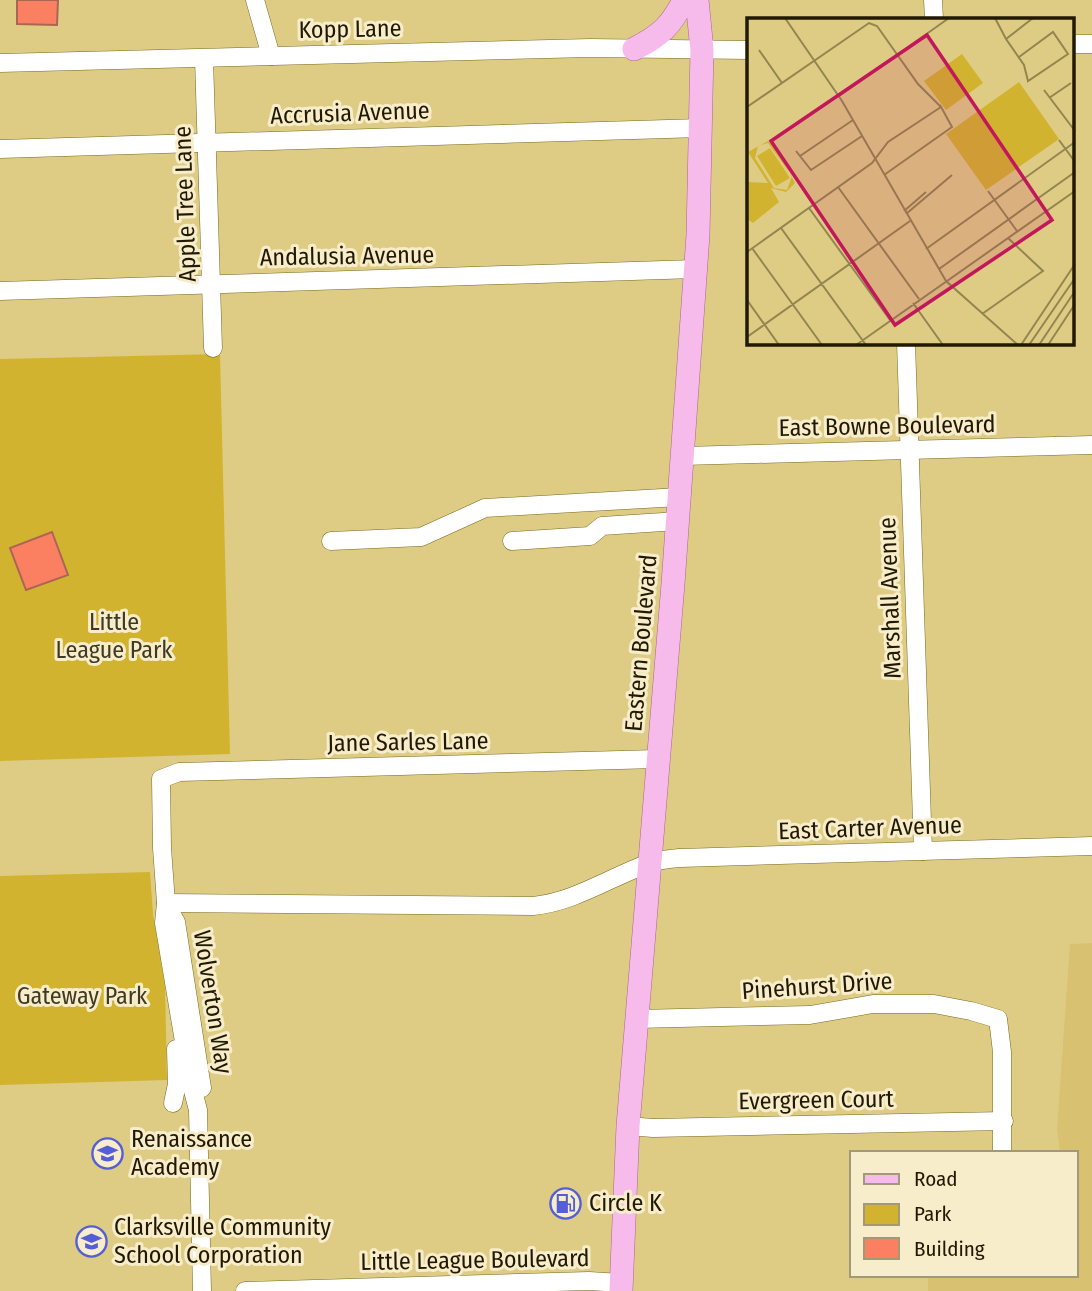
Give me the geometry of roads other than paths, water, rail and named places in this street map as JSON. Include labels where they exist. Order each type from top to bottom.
[{"type":"main road","points":[[634,49],[655,39],[674,21],[684,0]]},
{"type":"main road","name":"Eastern Boulevard","points":[[621,1287],[628,1126],[680,497],[695,269],[702,50],[697,0]]},
{"type":"street","points":[[255,0],[271,56]]},
{"type":"street","points":[[933,0],[934,18]]},
{"type":"street","points":[[1074,44],[1092,44]]},
{"type":"street","name":"Kopp Lane","points":[[0,64],[634,49],[747,50]]},
{"type":"street","name":"Apple Tree Lane","points":[[204,59],[213,348]]},
{"type":"street","name":"Accrusia Avenue","points":[[0,149],[701,128]]},
{"type":"street","name":"Andalusia Avenue","points":[[0,291],[695,269]]},
{"type":"street","name":"Marshall Avenue","points":[[906,345],[923,851]]},
{"type":"street","name":"East Bowne Boulevard","points":[[683,456],[1092,445]]},
{"type":"street","points":[[331,541],[421,537],[485,508],[680,497]]},
{"type":"street","points":[[512,541],[590,536],[602,526],[678,521]]},
{"type":"street","name":"Jane Sarles Lane","points":[[161,779],[179,772],[657,759]]},
{"type":"street","name":"Wolverton Way","points":[[161,779],[166,903],[164,923],[198,1110],[202,1291]]},
{"type":"street","name":"East Carter Avenue","points":[[166,903],[533,906],[553,903],[575,895],[650,862],[704,857],[1092,846]]},
{"type":"street","name":"Wolverton Way","points":[[166,903],[176,922],[203,1084],[198,1110]]},
{"type":"street","points":[[173,1103],[177,1084],[175,986]]},
{"type":"street","name":"Pinehurst Drive","points":[[637,1018],[810,1015],[873,1004],[934,1004],[971,1011],[998,1019],[1004,1121]]},
{"type":"street","points":[[1002,1151],[1004,1121]]},
{"type":"street","name":"Evergreen Court","points":[[628,1126],[653,1128],[1004,1121]]},
{"type":"street","name":"Little League Boulevard","points":[[245,1291],[589,1281],[621,1287]]},
{"type":"place","name":"Renaissance Academy","points":[[108,1153]]},
{"type":"place","name":"Circle K","points":[[566,1203]]},
{"type":"place","name":"Clarksville Community School Corporation","points":[[91,1241]]},
{"type":"park label","name":"Little League Park","points":[[114,636]]},
{"type":"park label","name":"Gateway Park","points":[[82,996]]}]
